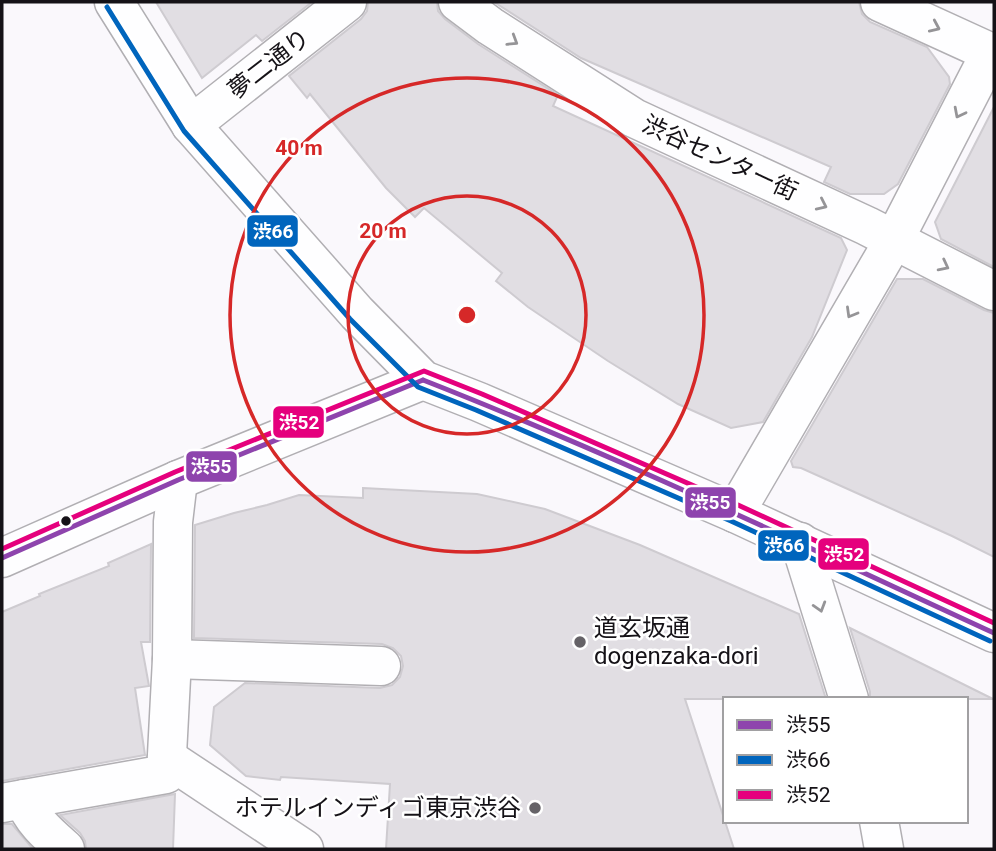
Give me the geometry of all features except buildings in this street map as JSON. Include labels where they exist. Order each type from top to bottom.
[{"type":"street","points":[[114,2],[191,125],[357,313],[423,380],[480,402],[735,513],[994,633]]},
{"type":"street","name":"夢二通り","points":[[191,125],[347,2]]},
{"type":"street","name":"渋谷センター街","points":[[458,2],[490,26],[634,118],[894,240],[994,291]]},
{"type":"street","points":[[735,513],[894,240],[992,53],[880,2]]},
{"type":"street","points":[[2,558],[178,480],[423,380]]},
{"type":"street","points":[[13,801],[166,774],[172,659],[173,522],[178,480]]},
{"type":"street","points":[[800,542],[848,697]]},
{"type":"street","points":[[172,659],[381,666]]},
{"type":"street","points":[[167,758],[304,849]]},
{"type":"street","points":[[13,801],[65,849]]},
{"type":"street","points":[[879,823],[884,849]]},
{"type":"transit line","name":"渋66","points":[[107,7],[184,131],[350,319],[418,387],[731,521],[990,641]]},
{"type":"transit line","name":"渋52","points":[[2,549],[175,472],[424,371],[738,505],[994,623]]},
{"type":"transit line","name":"渋55","points":[[423,380],[639,471],[994,633]]},
{"type":"transit line","name":"渋55","points":[[2,558],[178,480],[423,380]]},
{"type":"place","name":"道玄坂通 dogenzaka-dori","points":[[580,642]]},
{"type":"place","name":"ホテルインディゴ東京渋谷","points":[[535,808]]}]
